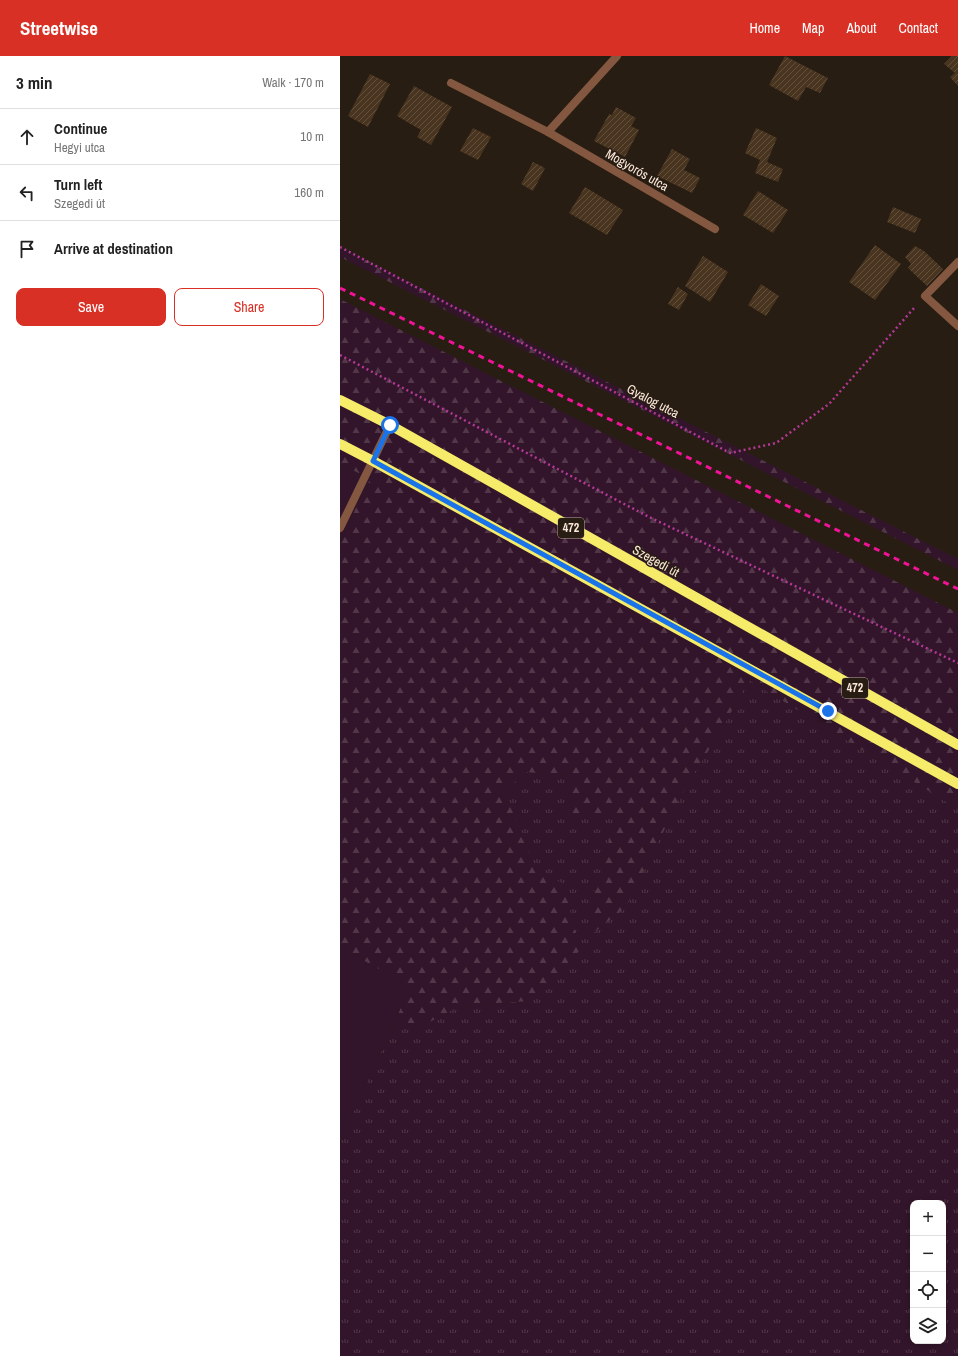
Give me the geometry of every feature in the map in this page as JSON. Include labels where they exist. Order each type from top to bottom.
[{"type":"main road","name":"Szegedi út","points":[[340,400],[390,425],[958,746]]},
{"type":"main road","name":"472","points":[[340,444],[958,784]]},
{"type":"street","points":[[548,132],[617,56]]},
{"type":"street","name":"Mogyorós utca","points":[[451,83],[548,132],[715,229]]},
{"type":"street","points":[[958,262],[925,296],[958,326]]},
{"type":"street","points":[[340,528],[390,425]]},
{"type":"path","name":"Gyalog utca","points":[[340,247],[730,454],[776,443],[829,404],[925,296]]},
{"type":"path","points":[[340,354],[649,517],[958,663]]},
{"type":"green space","points":[[340,247],[958,559],[958,570],[340,257]]},
{"type":"green space","points":[[340,299],[958,613],[958,809],[749,680],[716,739],[687,784],[626,907],[592,934],[589,905],[602,871],[615,813],[570,813],[568,776],[527,772],[504,791],[538,874],[563,883],[580,950],[531,1001],[461,1005],[428,1023],[394,1023],[410,987],[340,947],[340,540],[370,479],[340,464]]},
{"type":"green space","points":[[340,464],[370,479],[340,540]]},
{"type":"green space","points":[[749,680],[958,809],[958,1356],[340,1356],[340,1142],[394,1023],[428,1023],[461,1005],[531,1001],[538,874],[504,791],[527,772],[568,776],[615,813],[602,871],[589,905],[687,784],[716,739]]},
{"type":"green space","points":[[340,947],[410,987],[340,1142]]},
{"type":"building","points":[[785,56],[828,78],[820,93],[806,87],[798,101],[769,85]]},
{"type":"building","points":[[952,56],[958,56],[958,86],[950,77],[955,73],[944,64]]},
{"type":"building","points":[[370,74],[390,84],[368,127],[348,116]]},
{"type":"building","points":[[414,86],[452,107],[431,145],[417,137],[421,130],[397,116]]},
{"type":"building","points":[[616,107],[636,118],[631,126],[639,130],[625,157],[594,141],[609,114],[612,115]]},
{"type":"building","points":[[473,128],[491,137],[478,160],[460,151]]},
{"type":"building","points":[[756,128],[777,138],[767,162],[783,169],[778,182],[755,173],[760,160],[745,153]]},
{"type":"building","points":[[672,149],[690,159],[684,170],[700,178],[692,193],[657,176]]},
{"type":"building","points":[[533,162],[545,168],[533,191],[521,184]]},
{"type":"building","points":[[585,187],[623,210],[607,235],[569,213]]},
{"type":"building","points":[[758,191],[788,210],[773,233],[743,215]]},
{"type":"building","points":[[893,207],[921,219],[915,233],[887,222]]},
{"type":"building","points":[[875,245],[901,264],[875,300],[849,282]]},
{"type":"building","points":[[915,246],[924,251],[943,269],[927,286],[908,268],[911,264],[905,257]]},
{"type":"building","points":[[703,256],[728,272],[710,302],[685,286]]},
{"type":"building","points":[[761,284],[779,296],[766,316],[748,305]]},
{"type":"building","points":[[678,287],[688,294],[679,310],[668,304]]},
{"type":"railway","points":[[340,288],[958,589]]},
{"type":"route","points":[[390,425],[373,461],[828,711]]}]
